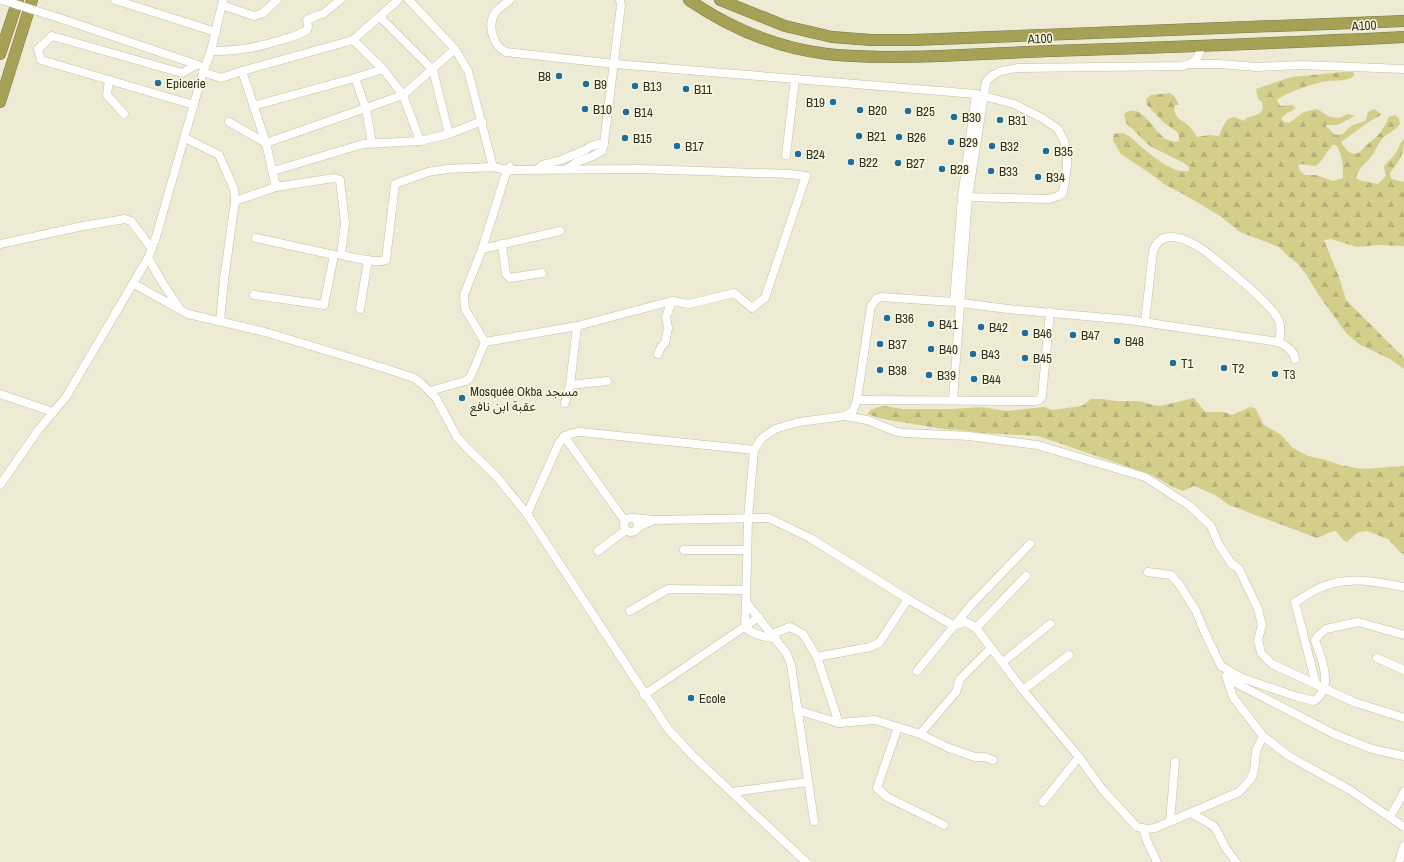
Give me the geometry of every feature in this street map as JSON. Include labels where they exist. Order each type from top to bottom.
[{"type":"highway","points":[[0,54],[18,0]]},
{"type":"highway","points":[[10,74],[32,0]]},
{"type":"highway","points":[[0,102],[40,0]]},
{"type":"highway","points":[[679,0],[688,6],[737,28]]},
{"type":"highway","name":"A100","points":[[689,0],[737,28],[764,39],[826,54],[862,56],[899,57],[1404,37]]},
{"type":"highway","name":"A100","points":[[721,1],[785,26],[832,36],[871,40],[913,40],[1404,21]]},
{"type":"street","points":[[2,0],[59,18],[201,68],[221,78],[353,40],[398,0]]},
{"type":"street","points":[[115,0],[216,32]]},
{"type":"street","points":[[0,485],[39,429],[66,397],[148,258],[185,138],[194,105],[201,68],[211,51],[223,2],[254,16],[263,13],[277,0]]},
{"type":"street","points":[[211,51],[235,51],[262,46],[291,37],[307,30],[307,20],[309,18],[323,14],[340,0]]},
{"type":"street","points":[[409,0],[455,49],[468,71],[493,166]]},
{"type":"street","points":[[510,0],[494,14],[491,25],[494,40],[503,50],[615,64],[980,95],[1014,104],[1042,118],[1058,129],[1064,141],[1067,153],[1067,166],[1063,193],[1049,199],[965,197]]},
{"type":"street","points":[[567,170],[577,162],[593,156],[602,150],[604,144],[615,64],[621,5],[620,0]]},
{"type":"street","points":[[380,17],[433,70],[449,134]]},
{"type":"street","points":[[194,105],[41,60],[38,49],[52,36],[182,73],[201,68]]},
{"type":"street","points":[[353,40],[383,69],[403,96],[420,141]]},
{"type":"street","points":[[1190,64],[1196,60],[1202,46]]},
{"type":"street","points":[[229,122],[266,143],[403,96],[455,49]]},
{"type":"street","points":[[953,400],[957,303],[965,197],[980,95],[991,75],[1005,70],[1018,68],[1182,66],[1190,64],[1219,64],[1257,67],[1301,65],[1404,69]]},
{"type":"street","points":[[253,106],[383,69]]},
{"type":"street","points":[[242,71],[266,143],[276,187]]},
{"type":"street","points":[[355,78],[366,109],[372,143]]},
{"type":"street","points":[[786,155],[795,79]]},
{"type":"street","points":[[109,80],[107,95],[124,114]]},
{"type":"street","points":[[273,171],[363,144],[420,141],[449,134],[482,121]]},
{"type":"street","points":[[185,138],[219,155],[234,189],[235,201],[220,321]]},
{"type":"street","points":[[539,168],[585,150],[591,146],[604,144]]},
{"type":"street","points":[[256,238],[337,255],[368,260],[386,260],[395,184],[428,172],[447,169],[493,166],[507,170],[539,168],[567,170],[656,169],[789,174],[806,176],[765,298],[752,308],[734,293],[690,304],[672,302],[577,326],[485,342]]},
{"type":"street","points":[[485,342],[465,309],[464,295],[482,249],[507,170]]},
{"type":"street","points":[[235,201],[276,187],[334,178],[340,180],[345,223],[324,305],[254,295]]},
{"type":"street","points":[[0,244],[83,226],[126,219],[131,221],[152,249]]},
{"type":"street","points":[[482,249],[560,231]]},
{"type":"street","points":[[1145,322],[1153,250],[1159,240],[1172,236],[1197,245],[1267,304],[1279,319],[1281,328],[1279,342]]},
{"type":"street","points":[[502,244],[506,274],[510,278],[542,273]]},
{"type":"street","points":[[148,258],[180,310]]},
{"type":"street","points":[[360,309],[368,260]]},
{"type":"street","points":[[134,284],[180,310],[192,315],[265,332],[384,368],[414,378],[430,391],[436,398],[457,438],[496,476],[527,514],[627,666],[644,695],[668,729],[694,758],[733,792],[806,862]]},
{"type":"street","points":[[845,416],[853,411],[857,400],[871,306],[876,299],[881,297],[1145,322],[1279,342],[1291,349],[1294,353],[1295,359]]},
{"type":"street","points":[[658,354],[661,347],[665,343],[668,328],[666,317],[672,302]]},
{"type":"street","points":[[857,400],[1039,400],[1042,396],[1050,312]]},
{"type":"street","points":[[564,403],[570,385],[577,326]]},
{"type":"street","points":[[430,391],[470,378],[485,342]]},
{"type":"street","points":[[570,385],[607,381]]},
{"type":"street","points":[[0,394],[53,412]]},
{"type":"street","points":[[839,723],[817,657],[804,634],[790,626],[774,637],[751,632],[745,626],[748,518],[754,450],[762,438],[776,429],[799,422],[845,416],[867,420],[897,432],[969,436],[1037,445],[1145,477],[1190,506],[1211,526],[1218,544],[1231,563],[1239,569],[1258,610],[1262,625],[1258,640],[1261,653],[1272,664],[1354,702],[1404,718]]},
{"type":"street","points":[[527,514],[559,443],[564,436],[570,433],[580,432],[754,450]]},
{"type":"street","points":[[564,436],[629,520],[637,522],[637,528]]},
{"type":"street","points":[[626,530],[624,525],[629,520],[768,518],[810,538],[954,626],[966,622],[976,628],[1003,662],[1022,690],[1079,757],[1102,789],[1137,827],[1155,828],[1239,792],[1251,779],[1254,771],[1256,751],[1263,736]]},
{"type":"street","points":[[626,530],[632,532],[654,520]]},
{"type":"street","points":[[598,551],[626,530]]},
{"type":"street","points":[[917,671],[972,604],[1030,544]]},
{"type":"street","points":[[684,550],[747,550]]},
{"type":"street","points":[[1148,572],[1171,575],[1179,584],[1196,611],[1205,633],[1228,678],[1233,697],[1263,736],[1289,756],[1350,790],[1404,827]]},
{"type":"street","points":[[976,628],[1026,576]]},
{"type":"street","points":[[1316,684],[1295,602],[1322,587],[1344,580],[1375,582],[1404,587]]},
{"type":"street","points":[[630,611],[668,589],[746,590]]},
{"type":"street","points":[[817,657],[870,647],[879,643],[908,599]]},
{"type":"street","points":[[746,602],[787,654],[791,665],[814,822]]},
{"type":"street","points":[[644,695],[759,617]]},
{"type":"street","points":[[1221,666],[1242,678],[1314,701],[1319,698],[1324,688],[1326,673],[1316,640],[1326,629],[1358,622],[1404,635]]},
{"type":"street","points":[[1003,662],[1050,624]]},
{"type":"street","points":[[920,734],[956,692],[960,679],[991,648]]},
{"type":"street","points":[[1022,690],[1069,654]]},
{"type":"street","points":[[1377,658],[1404,670]]},
{"type":"street","points":[[1228,678],[1334,734],[1372,749],[1404,756]]},
{"type":"street","points":[[797,710],[839,723],[875,720],[920,734],[949,748],[975,757],[984,757],[993,760]]},
{"type":"street","points":[[898,727],[877,788],[887,797],[944,825]]},
{"type":"street","points":[[1043,802],[1079,757]]},
{"type":"street","points":[[1170,822],[1175,762]]},
{"type":"street","points":[[733,792],[807,782]]},
{"type":"street","points":[[1390,817],[1404,792]]},
{"type":"street","points":[[1191,813],[1212,825],[1216,829],[1225,847],[1236,862]]},
{"type":"street","points":[[1143,828],[1147,841],[1157,862]]},
{"type":"green space","points":[[1353,72],[1354,76],[1347,79],[1327,81],[1301,88],[1277,100],[1280,106],[1292,105],[1296,108],[1281,118],[1284,122],[1289,123],[1304,112],[1317,109],[1330,117],[1339,118],[1348,114],[1355,116],[1337,125],[1325,125],[1335,135],[1343,134],[1352,125],[1365,121],[1368,112],[1374,109],[1381,114],[1341,142],[1349,152],[1355,154],[1361,151],[1378,135],[1389,117],[1395,115],[1399,119],[1400,124],[1383,138],[1368,161],[1360,169],[1356,178],[1362,181],[1378,184],[1386,176],[1384,167],[1394,156],[1404,139],[1403,150],[1400,158],[1390,173],[1391,179],[1404,182],[1404,246],[1379,245],[1357,247],[1331,239],[1324,240],[1339,277],[1346,300],[1404,358],[1404,369],[1390,359],[1359,344],[1346,333],[1318,294],[1306,274],[1297,263],[1279,247],[1240,232],[1220,216],[1164,184],[1121,154],[1113,140],[1114,134],[1124,134],[1130,137],[1159,161],[1171,168],[1189,171],[1189,167],[1184,163],[1150,146],[1126,123],[1124,114],[1130,111],[1140,113],[1164,138],[1175,142],[1179,141],[1177,132],[1163,122],[1147,105],[1146,99],[1151,95],[1170,93],[1175,97],[1179,105],[1175,105],[1174,109],[1176,115],[1190,127],[1197,137],[1209,135],[1219,136],[1227,120],[1230,118],[1238,118],[1243,121],[1259,114],[1263,109],[1262,102],[1258,99],[1256,89],[1292,77]],"holes":[[[1336,145],[1343,165],[1343,178],[1333,181],[1316,175],[1305,175],[1300,171],[1298,165],[1302,164],[1316,166],[1331,147]]]},
{"type":"green space","points":[[1194,398],[1205,412],[1224,412],[1232,415],[1250,407],[1255,408],[1264,425],[1280,434],[1293,448],[1308,456],[1340,465],[1362,469],[1404,466],[1404,554],[1401,553],[1388,539],[1367,531],[1358,532],[1347,542],[1343,540],[1336,531],[1317,538],[1229,505],[1215,495],[1194,486],[1183,491],[1149,474],[1038,436],[944,429],[883,419],[867,414],[871,410],[885,406],[902,409],[952,409],[981,407],[1007,411],[1044,407],[1052,410],[1082,406],[1091,399],[1139,401],[1160,406]]},
{"type":"place","name":"B8","points":[[559,76]]},
{"type":"place","name":"Epicerie","points":[[158,83]]},
{"type":"place","name":"B9","points":[[586,84]]},
{"type":"place","name":"B13","points":[[635,86]]},
{"type":"place","name":"B11","points":[[686,89]]},
{"type":"place","name":"B19","points":[[833,102]]},
{"type":"place","name":"B10","points":[[585,109]]},
{"type":"place","name":"B20","points":[[860,110]]},
{"type":"place","name":"B25","points":[[908,111]]},
{"type":"place","name":"B14","points":[[626,112]]},
{"type":"place","name":"B30","points":[[954,117]]},
{"type":"place","name":"B31","points":[[1000,120]]},
{"type":"place","name":"B21","points":[[859,136]]},
{"type":"place","name":"B26","points":[[899,137]]},
{"type":"place","name":"B15","points":[[625,138]]},
{"type":"place","name":"B29","points":[[951,142]]},
{"type":"place","name":"B17","points":[[677,146]]},
{"type":"place","name":"B32","points":[[992,146]]},
{"type":"place","name":"B35","points":[[1046,151]]},
{"type":"place","name":"B24","points":[[798,154]]},
{"type":"place","name":"B22","points":[[851,162]]},
{"type":"place","name":"B27","points":[[898,163]]},
{"type":"place","name":"B28","points":[[942,169]]},
{"type":"place","name":"B33","points":[[991,171]]},
{"type":"place","name":"B34","points":[[1038,177]]},
{"type":"place","name":"B36","points":[[887,318]]},
{"type":"place","name":"B41","points":[[931,324]]},
{"type":"place","name":"B42","points":[[981,327]]},
{"type":"place","name":"B46","points":[[1025,333]]},
{"type":"place","name":"B47","points":[[1073,335]]},
{"type":"place","name":"B48","points":[[1117,341]]},
{"type":"place","name":"B37","points":[[880,344]]},
{"type":"place","name":"B40","points":[[931,349]]},
{"type":"place","name":"B43","points":[[973,354]]},
{"type":"place","name":"B45","points":[[1025,358]]},
{"type":"place","name":"T1","points":[[1173,363]]},
{"type":"place","name":"T2","points":[[1224,368]]},
{"type":"place","name":"B38","points":[[880,370]]},
{"type":"place","name":"T3","points":[[1275,374]]},
{"type":"place","name":"B39","points":[[929,375]]},
{"type":"place","name":"B44","points":[[974,379]]},
{"type":"place","name":"Mosquée Okba مسجد عقبة ابن نافع","points":[[462,398]]},
{"type":"place","name":"Ecole","points":[[691,698]]}]
